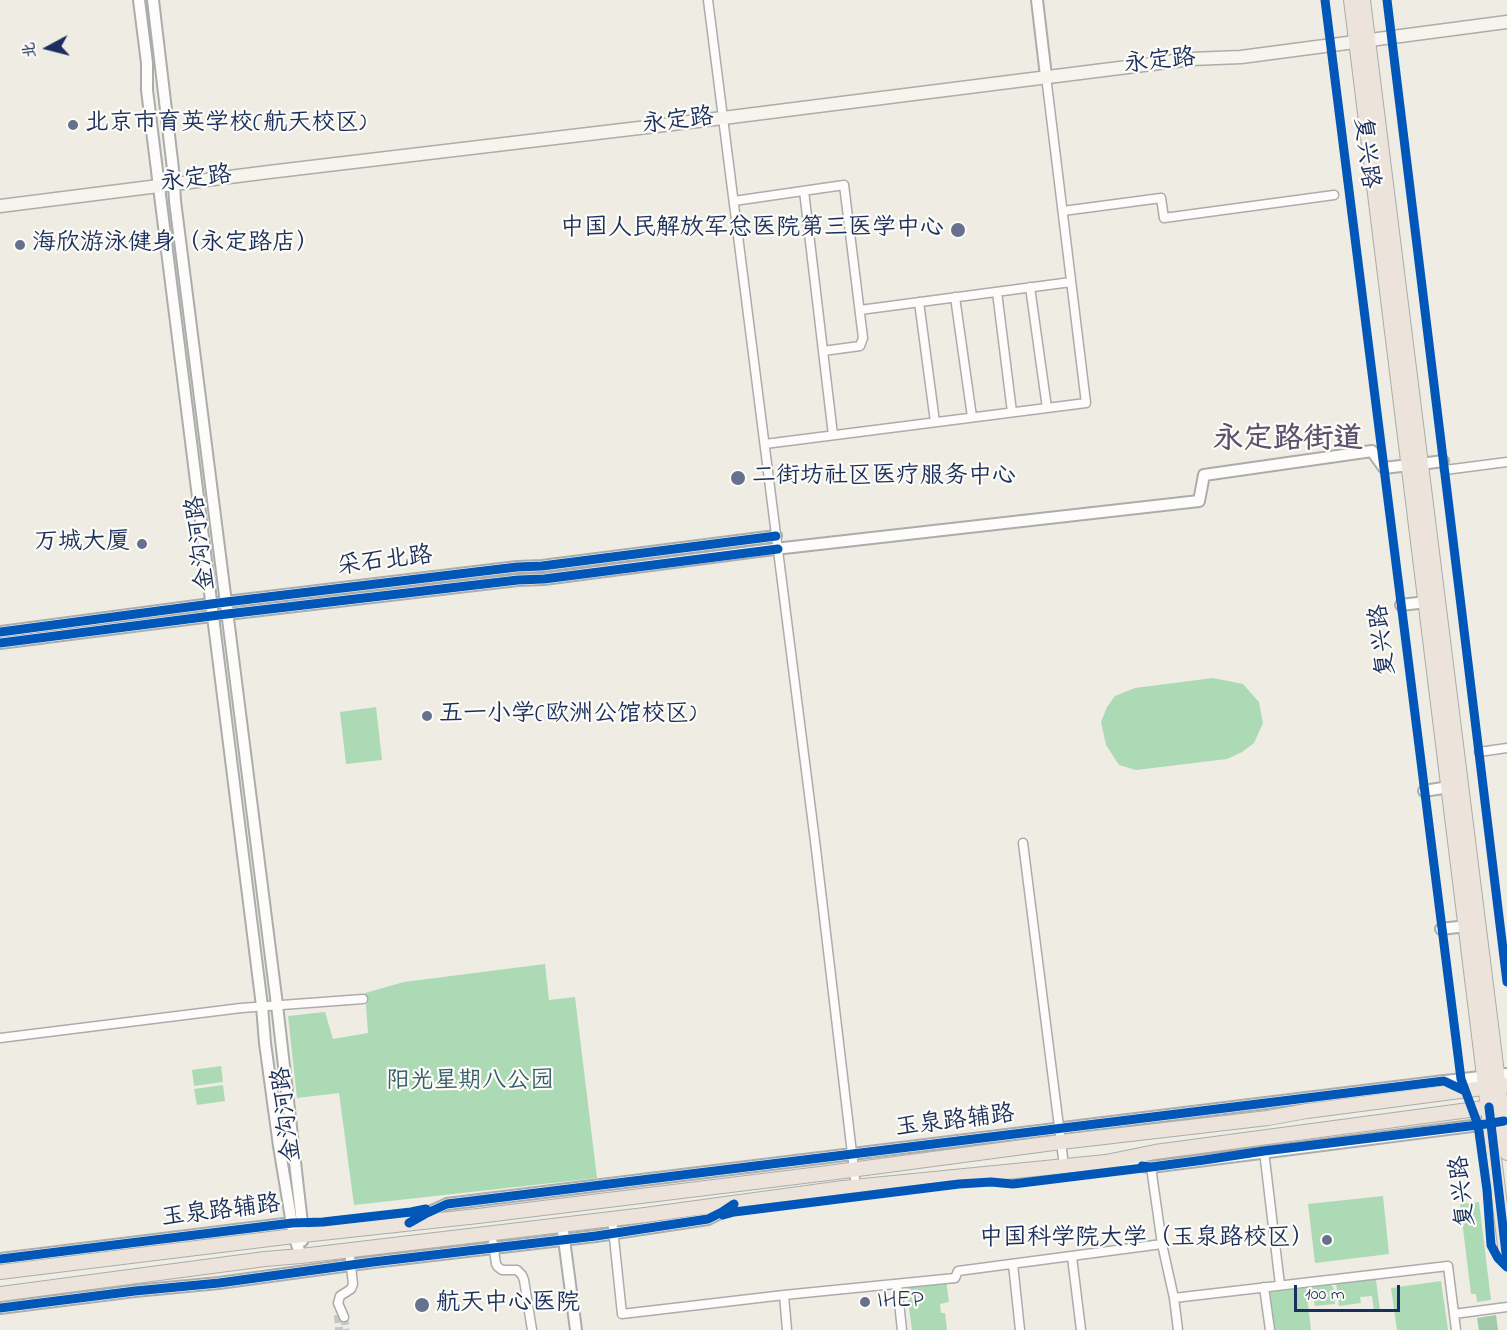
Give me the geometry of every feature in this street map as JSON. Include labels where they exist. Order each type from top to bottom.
[{"type":"main road","name":"复兴路","points":[[1351,0],[1364,43]]},
{"type":"main road","name":"复兴路","points":[[1363,0],[1364,43],[1415,464],[1497,1081]]},
{"type":"main road","name":"永定路","points":[[1364,43],[1507,22]]},
{"type":"main road","name":"永定路","points":[[0,206],[723,118],[1046,76],[1191,59],[1241,57],[1507,29]]},
{"type":"main road","name":"复兴路","points":[[1415,464],[1426,602],[1466,926],[1497,1081]]},
{"type":"main road","points":[[0,1272],[252,1241],[296,1231],[329,1232],[853,1170],[1061,1136],[1268,1118],[1465,1091],[1497,1081],[1507,1262]]},
{"type":"main road","points":[[0,1294],[734,1204],[830,1190],[1106,1162],[1155,1152],[1499,1106]]},
{"type":"main road","points":[[1500,1122],[1507,1153]]},
{"type":"main road","points":[[828,1173],[835,1182],[830,1190]]},
{"type":"main road","points":[[319,1254],[314,1251],[315,1245],[329,1232]]},
{"type":"main road","points":[[248,1262],[258,1252],[258,1246],[252,1241]]},
{"type":"street","name":"金沟河路","points":[[139,0],[147,63],[147,90],[210,604],[228,727],[265,1043],[277,1135],[301,1256]]},
{"type":"street","name":"金沟河路","points":[[153,0],[177,213],[277,1005],[296,1231]]},
{"type":"street","points":[[708,0],[816,849],[856,1187]]},
{"type":"street","points":[[765,444],[1086,403],[1037,0]]},
{"type":"street","points":[[734,201],[844,185],[863,338],[860,346],[823,351]]},
{"type":"street","points":[[804,191],[833,435]]},
{"type":"street","points":[[1063,211],[1161,198],[1164,218],[1334,195]]},
{"type":"street","points":[[860,310],[1071,282]]},
{"type":"street","points":[[1030,287],[1047,408]]},
{"type":"street","points":[[997,292],[1012,412]]},
{"type":"street","points":[[955,297],[972,417]]},
{"type":"street","points":[[919,302],[935,422]]},
{"type":"street","name":"采石北路","points":[[0,643],[227,614],[518,580],[544,579],[778,549],[1198,501],[1204,475],[1372,451],[1384,468],[1415,464]]},
{"type":"street","points":[[1415,464],[1444,466],[1507,462]]},
{"type":"street","name":"采石北路","points":[[0,632],[226,602],[517,567],[542,566],[776,536]]},
{"type":"street","points":[[1401,605],[1426,602]]},
{"type":"street","points":[[1479,752],[1507,748]]},
{"type":"street","points":[[1424,791],[1449,788]]},
{"type":"street","points":[[1023,843],[1064,1166]]},
{"type":"street","points":[[1442,929],[1466,926]]},
{"type":"street","points":[[0,1038],[262,1006],[363,999]]},
{"type":"street","points":[[1444,1081],[1465,1091]]},
{"type":"street","name":"玉泉路辅路","points":[[409,1223],[447,1204],[852,1155],[1061,1136],[1444,1081],[1497,1081]]},
{"type":"street","points":[[1106,1162],[1151,1167],[1500,1122]]},
{"type":"street","points":[[1280,1150],[1312,1131]]},
{"type":"street","points":[[1264,1151],[1280,1285]]},
{"type":"street","points":[[1151,1167],[1178,1330]]},
{"type":"street","points":[[0,1308],[564,1241],[708,1219],[734,1204]]},
{"type":"street","points":[[612,1219],[622,1314],[955,1278],[958,1271],[1162,1244]]},
{"type":"street","points":[[562,1224],[576,1330]]},
{"type":"street","name":"玉泉路辅路","points":[[0,1259],[296,1231]]},
{"type":"street","points":[[492,1233],[498,1267],[502,1270],[517,1270],[522,1275],[532,1330]]},
{"type":"street","points":[[341,1313],[338,1303],[340,1296],[351,1289],[352,1284],[349,1250]]},
{"type":"street","points":[[15,1257],[53,1265]]},
{"type":"street","points":[[1072,1257],[1081,1330]]},
{"type":"street","points":[[1013,1264],[1020,1330]]},
{"type":"street","points":[[1174,1298],[1448,1266],[1456,1330]]},
{"type":"street","points":[[101,1295],[132,1278]]},
{"type":"street","points":[[897,1284],[902,1330]]},
{"type":"street","points":[[1264,1287],[1270,1330]]},
{"type":"street","points":[[784,1295],[788,1330]]},
{"type":"street","points":[[1454,1314],[1507,1307]]},
{"type":"green space","points":[[1213,678],[1243,684],[1259,702],[1263,723],[1254,743],[1227,759],[1136,770],[1119,765],[1106,745],[1101,722],[1107,707],[1115,696],[1135,688]]},
{"type":"green space","points":[[376,707],[382,760],[346,764],[340,712]]},
{"type":"green space","name":"阳光星期八公园","points":[[545,964],[549,1000],[575,997],[597,1178],[354,1205],[339,1093],[297,1098],[288,1016],[325,1012],[333,1039],[368,1033],[365,993],[404,982]]},
{"type":"green space","points":[[221,1066],[223,1082],[194,1086],[192,1070]]},
{"type":"green space","points":[[223,1085],[225,1101],[197,1105],[194,1089]]},
{"type":"green space","points":[[1383,1196],[1389,1254],[1315,1263],[1308,1204]]},
{"type":"green space","points":[[1479,1202],[1491,1300],[1477,1302],[1476,1294],[1471,1294],[1460,1204]]},
{"type":"green space","points":[[1374,1278],[1380,1311],[1374,1311],[1372,1296],[1360,1297],[1361,1303],[1339,1306],[1336,1283]]},
{"type":"green space","points":[[946,1280],[949,1302],[940,1304],[941,1313],[945,1313],[947,1330],[912,1330],[906,1286]]},
{"type":"green space","points":[[1441,1281],[1448,1330],[1397,1330],[1391,1288]]},
{"type":"green space","points":[[1330,1284],[1333,1287],[1335,1304],[1315,1306],[1313,1286]]},
{"type":"green space","points":[[1306,1288],[1311,1330],[1275,1330],[1270,1292]]},
{"type":"green space","points":[[1496,1315],[1498,1330],[1479,1330],[1477,1318]]},
{"type":"tunnel","points":[[338,1315],[339,1330]]},
{"type":"tunnel","points":[[344,1317],[346,1330]]},
{"type":"cycle path","points":[[1325,0],[1461,1079],[1478,1125],[1487,1190],[1491,1245],[1498,1258],[1507,1267]]},
{"type":"cycle path","points":[[1387,0],[1507,982]]},
{"type":"cycle path","points":[[0,632],[226,602],[517,567],[542,566],[776,536]]},
{"type":"cycle path","points":[[0,643],[778,549]]},
{"type":"cycle path","points":[[409,1223],[447,1204],[1444,1081],[1465,1091]]},
{"type":"cycle path","points":[[1489,1107],[1507,1262]]},
{"type":"cycle path","points":[[1142,1166],[1151,1167],[1504,1121]]},
{"type":"cycle path","points":[[723,1215],[959,1184],[991,1182],[1013,1184],[1151,1167]]},
{"type":"cycle path","points":[[0,1308],[596,1236],[708,1219],[734,1204]]},
{"type":"cycle path","points":[[0,1259],[426,1209]]},
{"type":"place","name":"北京市育英学校(航天校区)","points":[[73,125]]},
{"type":"place","name":"中国人民解放军总医院第三医学中心","points":[[958,230]]},
{"type":"place","name":"海欣游泳健身（永定路店）","points":[[20,245]]},
{"type":"place","name":"二街坊社区医疗服务中心","points":[[738,478]]},
{"type":"place","name":"万城大厦","points":[[142,544]]},
{"type":"place","name":"五一小学(欧洲公馆校区)","points":[[427,716]]},
{"type":"place","name":"中国科学院大学（玉泉路校区）","points":[[1327,1240]]},
{"type":"place","name":"IHEP","points":[[865,1302]]},
{"type":"place","name":"航天中心医院","points":[[422,1305]]},
{"type":"district","name":"永定路街道","points":[[1288,442]]}]
